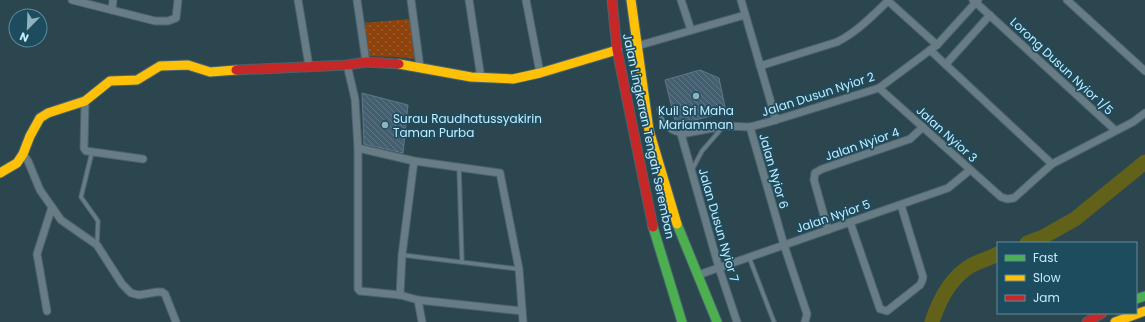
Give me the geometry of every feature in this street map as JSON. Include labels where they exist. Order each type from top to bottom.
[{"type":"main road","name":"Jalan Lingkaran Tengah Seremban","points":[[612,0],[617,50],[653,228],[682,322]]},
{"type":"main road","name":"Jalan Lingkaran Tengah Seremban","points":[[630,0],[649,130],[678,226],[717,322]]},
{"type":"main road","points":[[0,173],[17,163],[23,154],[30,136],[40,118],[48,113],[85,101],[110,81],[137,80],[160,66],[188,65],[210,72],[347,65],[366,62],[395,63],[471,77],[513,79],[540,73],[617,50]]},
{"type":"main road","points":[[1087,322],[1100,314]]},
{"type":"main road","points":[[1115,322],[1137,314]]},
{"type":"street","points":[[72,0],[81,1],[155,21],[168,21],[176,18],[178,0]]},
{"type":"street","points":[[112,10],[113,0]]},
{"type":"street","points":[[298,0],[309,66]]},
{"type":"street","points":[[357,0],[366,62]]},
{"type":"street","points":[[411,0],[420,67]]},
{"type":"street","points":[[469,0],[481,78]]},
{"type":"street","points":[[526,0],[540,73]]},
{"type":"street","points":[[681,0],[691,30]]},
{"type":"street","points":[[741,0],[776,120]]},
{"type":"street","points":[[1067,0],[1145,72]]},
{"type":"street","points":[[760,66],[846,38],[888,1],[937,45]]},
{"type":"street","name":"Jalan Dusun Nyior 2","points":[[681,134],[724,126],[750,127],[879,88],[937,45],[976,1]]},
{"type":"street","name":"Lorong Dusun Nyior 1/5","points":[[976,1],[1115,130]]},
{"type":"street","points":[[637,46],[745,15]]},
{"type":"street","points":[[946,64],[990,15]]},
{"type":"street","points":[[930,50],[1052,164],[1133,122],[1145,113]]},
{"type":"street","points":[[347,65],[355,99],[358,148],[358,289],[360,291],[400,295],[418,300],[522,311]]},
{"type":"street","name":"Jalan Nyior 3","points":[[879,88],[1000,197],[1007,199],[1014,198],[1052,164]]},
{"type":"street","points":[[85,101],[84,148],[86,151],[143,159]]},
{"type":"street","name":"Jalan Nyior 6","points":[[750,127],[784,245],[807,314],[805,322]]},
{"type":"street","name":"Jalan Nyior 4","points":[[828,230],[814,180],[815,173],[822,169],[910,139],[923,127]]},
{"type":"street","name":"Jalan Dusun Nyior 7","points":[[681,134],[719,268],[738,322]]},
{"type":"street","points":[[358,148],[414,161],[500,173],[519,269],[523,322]]},
{"type":"street","points":[[23,154],[28,161],[40,190],[61,220],[97,245],[122,284],[131,294],[139,295],[157,292],[162,292],[165,294],[176,322]]},
{"type":"street","points":[[400,295],[402,255],[414,161]]},
{"type":"street","name":"Jalan Nyior 5","points":[[698,275],[948,188],[970,170]]},
{"type":"street","points":[[850,222],[880,308],[883,311],[890,310],[920,285],[923,276],[900,205]]},
{"type":"street","points":[[47,312],[37,254],[52,207]]},
{"type":"street","points":[[418,300],[422,322]]},
{"type":"lane","points":[[659,109],[662,122],[668,129],[675,133],[681,134]]},
{"type":"lane","points":[[692,171],[702,151],[724,126]]},
{"type":"lane","points":[[92,152],[81,197],[98,221],[97,245]]},
{"type":"lane","points":[[459,167],[462,262]]},
{"type":"lane","points":[[402,255],[519,269]]},
{"type":"lane","points":[[749,257],[774,322]]},
{"type":"shaded area","points":[[410,19],[416,59],[368,56],[363,23]]},
{"type":"building","name":"Kuil Sri Maha Mariamman","points":[[700,70],[719,78],[726,112],[676,125],[665,80]]},
{"type":"building","name":"Surau Raudhatussyakirin Taman Purba","points":[[362,93],[408,105],[403,153],[364,144]]},
{"type":"waterway","points":[[1030,242],[1043,237],[1075,219],[1145,162]]},
{"type":"waterway","points":[[932,322],[942,297],[958,276],[972,265],[997,254]]},
{"type":"traffic: fast","points":[[677,224],[717,322]]},
{"type":"traffic: fast","points":[[653,227],[682,322]]},
{"type":"traffic: fast","points":[[1137,299],[1145,296]]},
{"type":"traffic: slow","points":[[631,0],[649,130],[677,224]]},
{"type":"traffic: slow","points":[[399,64],[471,77],[513,79],[540,73],[617,50]]},
{"type":"traffic: slow","points":[[0,173],[17,163],[23,154],[30,136],[40,118],[48,113],[85,101],[110,81],[137,80],[160,66],[188,65],[210,72],[236,70]]},
{"type":"traffic: slow","points":[[1137,314],[1145,311]]},
{"type":"traffic: slow","points":[[1115,322],[1137,314]]},
{"type":"traffic: jam","points":[[612,0],[617,50],[653,227]]},
{"type":"traffic: jam","points":[[236,70],[347,65],[366,62],[399,64]]},
{"type":"traffic: jam","points":[[1087,322],[1100,314]]},
{"type":"place","name":"Kuil Sri Maha Mariamman","points":[[696,96]]},
{"type":"place","name":"Surau Raudhatussyakirin Taman Purba","points":[[385,125]]}]
